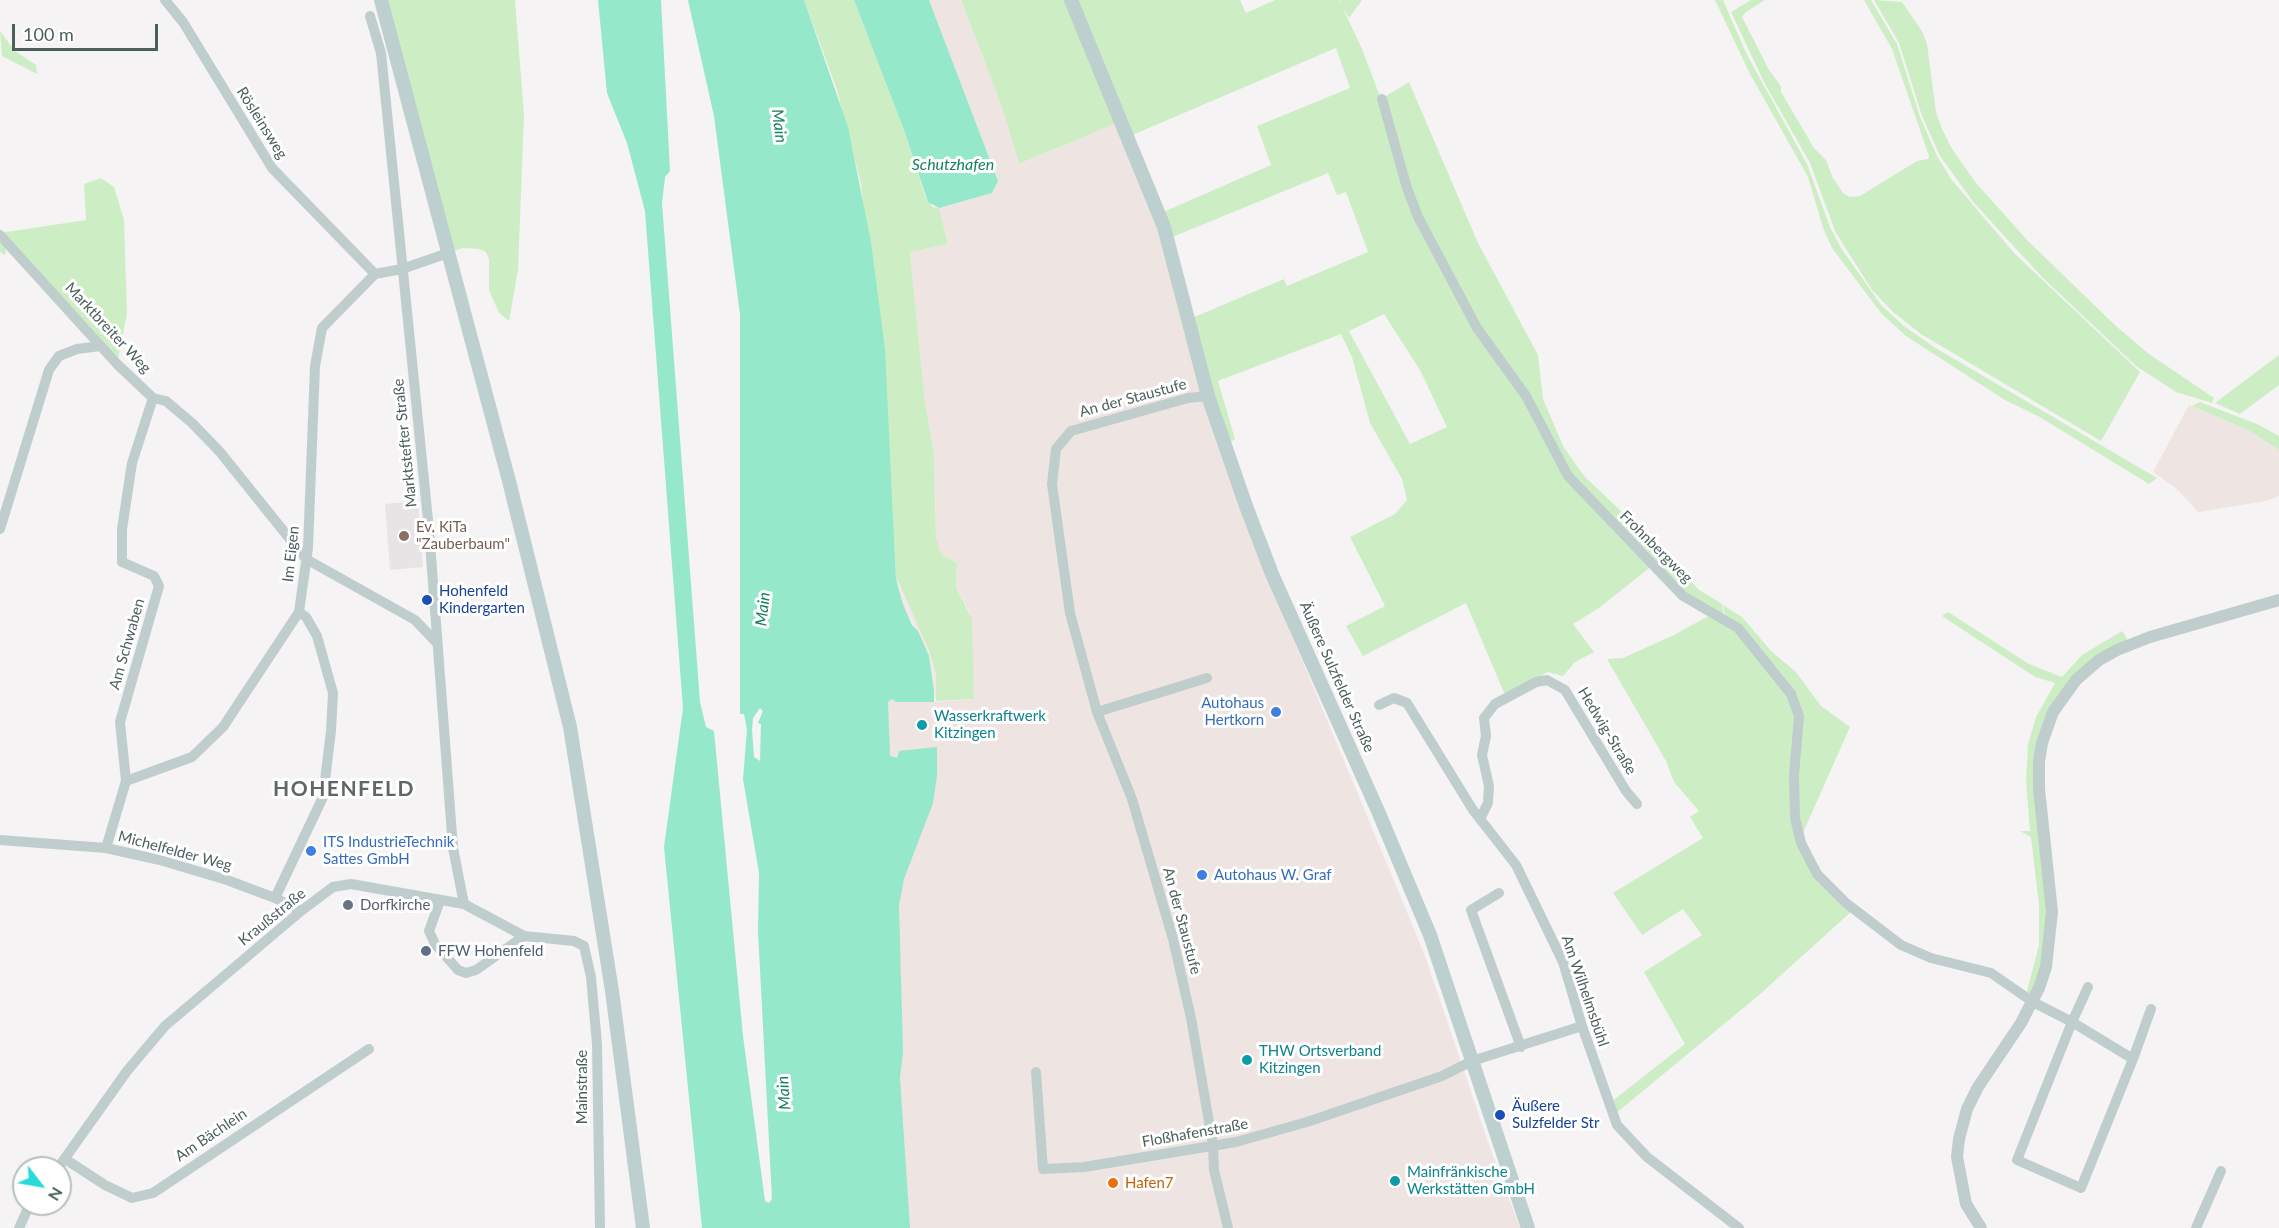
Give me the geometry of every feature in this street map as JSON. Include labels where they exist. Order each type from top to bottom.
[{"type":"main road","points":[[381,0],[550,642],[570,728],[612,992],[643,1228]]},
{"type":"main road","name":"Äußere Sulzfelder Straße","points":[[1071,0],[1128,136],[1174,258],[1208,396],[1272,574],[1378,811],[1430,934],[1528,1228]]},
{"type":"street","name":"Rösleinsweg","points":[[165,0],[183,22],[272,168],[375,274]]},
{"type":"street","name":"Marktstefter Straße","points":[[370,16],[381,53],[429,530],[453,848],[464,904]]},
{"type":"street","name":"Frohnbergweg","points":[[1382,99],[1407,188],[1418,217],[1477,328],[1526,396],[1568,476],[1683,596],[1738,628],[1791,694],[1798,716],[1794,774],[1795,818],[1801,843],[1817,874],[1840,898],[1901,945],[1931,958],[1991,973],[2033,1002],[2072,1022],[2133,1059]]},
{"type":"street","name":"Marktbreiter Weg","points":[[0,235],[100,346],[153,398],[166,401],[192,423],[220,452],[306,559],[415,620],[438,644]]},
{"type":"street","points":[[375,274],[448,253]]},
{"type":"street","name":"Im Eigen","points":[[126,781],[192,757],[223,727],[299,612],[306,559],[315,366],[322,327],[375,274]]},
{"type":"street","points":[[0,529],[49,370],[59,356],[77,349],[100,346]]},
{"type":"street","name":"An der Staustufe","points":[[1208,396],[1188,398],[1080,427],[1064,436],[1056,448],[1052,484],[1070,613],[1097,712],[1132,799],[1173,939],[1191,1018],[1213,1145],[1214,1170],[1228,1228]]},
{"type":"street","name":"Am Schwaben","points":[[126,781],[120,722],[159,585],[154,576],[122,562],[122,529],[132,463],[153,398]]},
{"type":"street","points":[[1981,1228],[1966,1204],[1957,1157],[1959,1138],[1967,1109],[1978,1086],[2013,1037],[2033,1002],[2046,966],[2052,912],[2039,789],[2039,762],[2048,726],[2060,702],[2085,672],[2117,650],[2173,630],[2279,600]]},
{"type":"street","points":[[275,898],[323,797],[331,731],[333,693],[317,636],[306,617],[299,612]]},
{"type":"street","points":[[1097,712],[1207,678]]},
{"type":"street","name":"Hedwig-Straße","points":[[1480,819],[1488,803],[1489,795],[1482,755],[1486,736],[1484,718],[1495,704],[1536,682],[1547,680],[1564,690],[1626,791],[1637,804]]},
{"type":"street","name":"Am Wilhelmsbühl","points":[[1379,705],[1394,698],[1407,703],[1480,819],[1516,865],[1563,962],[1582,1026],[1617,1125],[1647,1157],[1739,1228]]},
{"type":"street","points":[[106,848],[126,781]]},
{"type":"street","name":"Michelfelder Weg","points":[[0,840],[106,848],[171,863],[275,898],[301,911]]},
{"type":"street","name":"Kraußstraße","points":[[68,1156],[127,1071],[165,1026],[301,911],[333,887],[351,884],[464,904],[524,936],[574,941],[584,946]]},
{"type":"street","points":[[1499,893],[1471,910],[1521,1047]]},
{"type":"street","points":[[436,900],[438,906],[429,931],[435,944],[458,970],[466,973],[476,970],[524,936]]},
{"type":"street","name":"Mainstraße","points":[[584,946],[591,977],[597,1044],[600,1228]]},
{"type":"street","points":[[2088,987],[2017,1160],[2081,1188],[2151,1009]]},
{"type":"street","name":"Floßhafenstraße","points":[[1036,1072],[1043,1169],[1084,1167],[1236,1142],[1307,1122],[1442,1076],[1472,1061],[1582,1026]]},
{"type":"street","name":"Am Bächlein","points":[[72,1169],[132,1198],[153,1193],[369,1049]]},
{"type":"street","points":[[2196,1228],[2221,1171]]},
{"type":"shaded area","points":[[381,0],[515,0],[524,115],[518,270],[509,321],[499,313],[489,290],[489,259],[486,252],[463,248],[448,253]]},
{"type":"shaded area","points":[[804,0],[854,0],[905,133],[926,198],[933,207],[939,208],[948,244],[910,252],[925,402],[934,453],[936,537],[941,554],[957,563],[956,587],[972,619],[974,699],[936,701],[936,674],[929,651],[896,579],[890,455],[861,184],[837,90]]},
{"type":"shaded area","points":[[929,0],[961,0],[1002,107],[1019,164],[1119,122],[1156,218],[1186,336],[1290,631],[1424,953],[1488,1142],[1520,1228],[906,1228],[897,1090],[887,697],[934,702],[974,699],[969,611],[956,587],[957,563],[941,554],[936,537],[934,453],[925,402],[910,252],[948,244],[939,208],[992,193],[998,181]]},
{"type":"shaded area","points":[[961,0],[1068,0],[1119,122],[1019,164],[1002,107]]},
{"type":"shaded area","points":[[1074,0],[1240,0],[1246,13],[1275,0],[1339,0],[1340,3],[1340,0],[1362,0],[1349,18],[1342,6],[1362,49],[1381,99],[1409,82],[1478,243],[1538,355],[1543,399],[1564,448],[1585,477],[1657,545],[1698,589],[1722,604],[1724,618],[1691,600],[1653,565],[1599,608],[1573,624],[1594,652],[1575,662],[1563,676],[1548,672],[1505,695],[1466,603],[1363,656],[1346,626],[1385,606],[1350,537],[1395,514],[1407,500],[1402,479],[1370,423],[1352,357],[1341,334],[1218,381],[1235,439],[1227,444],[1192,318],[1284,279],[1287,286],[1368,252],[1346,192],[1337,195],[1328,173],[1170,238],[1161,213],[1271,165],[1257,126],[1350,88],[1336,48],[1130,136]],"holes":[[[1384,314],[1420,370],[1447,427],[1410,444],[1349,331]]]},
{"type":"shaded area","points":[[1715,0],[1723,0],[1746,53],[1807,164],[1830,227],[1841,248],[1881,305],[1904,326],[1934,347],[2157,478],[2149,484],[2038,416],[2005,400],[1906,336],[1881,313],[1832,248],[1823,228],[1808,177],[1749,72]]},
{"type":"shaded area","points":[[1751,0],[1765,0],[1742,17],[1769,70],[1781,86],[1781,92],[1814,148],[1826,160],[1833,178],[1843,193],[1849,197],[1860,196],[1917,161],[1928,159],[1929,156],[1892,49],[1864,0],[1871,0],[1897,44],[1920,117],[1937,156],[1951,179],[2014,253],[2140,372],[2101,441],[1921,334],[1893,312],[1872,290],[1836,233],[1810,163],[1765,84],[1731,12]]},
{"type":"shaded area","points":[[1874,0],[1902,2],[1922,31],[1927,44],[1936,112],[1942,129],[1952,149],[1976,183],[2028,241],[2117,327],[2149,354],[2214,398],[2212,403],[2176,392],[2136,366],[2042,277],[1974,203],[1940,156],[1922,116],[1899,43]]},
{"type":"shaded area","points":[[0,31],[15,51],[36,65],[37,74],[2,56]]},
{"type":"shaded area","points":[[101,178],[114,187],[124,220],[127,314],[117,364],[7,242],[5,255],[0,252],[0,233],[86,220],[84,184]]},
{"type":"shaded area","points":[[2279,355],[2279,385],[2240,414],[2215,403]]},
{"type":"shaded area","points":[[2200,402],[2257,424],[2279,436],[2279,450],[2248,430],[2192,406]]},
{"type":"shaded area","points":[[2189,405],[2248,430],[2279,450],[2279,496],[2266,501],[2198,512],[2178,490],[2153,472]]},
{"type":"shaded area","name":"Ev. KiTa \"Zauberbaum\"","points":[[418,501],[423,567],[390,570],[385,504]]},
{"type":"shaded area","points":[[1723,605],[1742,617],[1771,651],[1796,672],[1821,706],[1850,727],[1802,835],[1810,856],[1820,868],[1817,868],[1818,872],[1806,854],[1799,832],[1795,755],[1794,818],[1800,844],[1810,864],[1825,884],[1853,910],[1758,996],[1615,1114],[1611,1102],[1685,1044],[1644,972],[1702,935],[1683,909],[1642,935],[1613,893],[1703,838],[1690,817],[1699,811],[1674,782],[1666,761],[1607,659],[1623,658],[1674,635],[1712,614],[1738,629],[1766,664],[1740,629],[1725,618]]},
{"type":"shaded area","points":[[1948,612],[2029,664],[2062,677],[2082,655],[2122,631],[2129,642],[2083,670],[2039,743],[2049,921],[2048,943],[2032,999],[2026,995],[2039,945],[2039,905],[2031,837],[2020,831],[2030,831],[2026,780],[2028,745],[2036,717],[2055,683],[2035,677],[1942,616]]},
{"type":"sand","points":[[897,578],[929,651],[936,674],[936,701],[929,656],[903,604]]},
{"type":"water","name":"Main","points":[[598,0],[661,0],[670,171],[665,177],[662,203],[700,702],[706,727],[714,731],[743,1036],[765,1201],[769,1203],[772,1199],[758,931],[759,873],[743,779],[747,730],[744,714],[740,714],[740,314],[714,116],[688,0],[804,0],[848,127],[871,242],[885,349],[896,579],[912,625],[918,631],[929,656],[934,690],[934,702],[896,702],[892,699],[888,702],[890,756],[897,758],[899,751],[937,747],[937,775],[933,803],[904,879],[899,905],[903,1052],[900,1078],[910,1228],[702,1228],[664,847],[683,708],[645,211],[627,143],[607,93]],"holes":[[[760,708],[763,711],[758,723],[761,724],[760,761],[754,757],[752,730],[753,718]]]},
{"type":"water","name":"Schutzhafen","points":[[854,0],[929,0],[998,181],[992,193],[939,208],[928,202],[905,133]]},
{"type":"place","name":"Ev. KiTa \"Zauberbaum\"","points":[[404,536]]},
{"type":"place","name":"Hohenfeld Kindergarten","points":[[427,600]]},
{"type":"place","name":"Autohaus Hertkorn","points":[[1276,712]]},
{"type":"place","name":"Wasserkraftwerk Kitzingen","points":[[922,725]]},
{"type":"place","name":"ITS IndustrieTechnik Sattes GmbH","points":[[311,851]]},
{"type":"place","name":"Autohaus W. Graf","points":[[1202,875]]},
{"type":"place","name":"Dorfkirche","points":[[348,905]]},
{"type":"place","name":"FFW Hohenfeld","points":[[426,951]]},
{"type":"place","name":"THW Ortsverband Kitzingen","points":[[1247,1060]]},
{"type":"place","name":"Äußere Sulzfelder Str","points":[[1500,1115]]},
{"type":"place","name":"Mainfränkische Werkstätten GmbH","points":[[1395,1181]]},
{"type":"place","name":"Hafen7","points":[[1113,1183]]},
{"type":"district","name":"HOHENFELD","points":[[344,789]]}]
